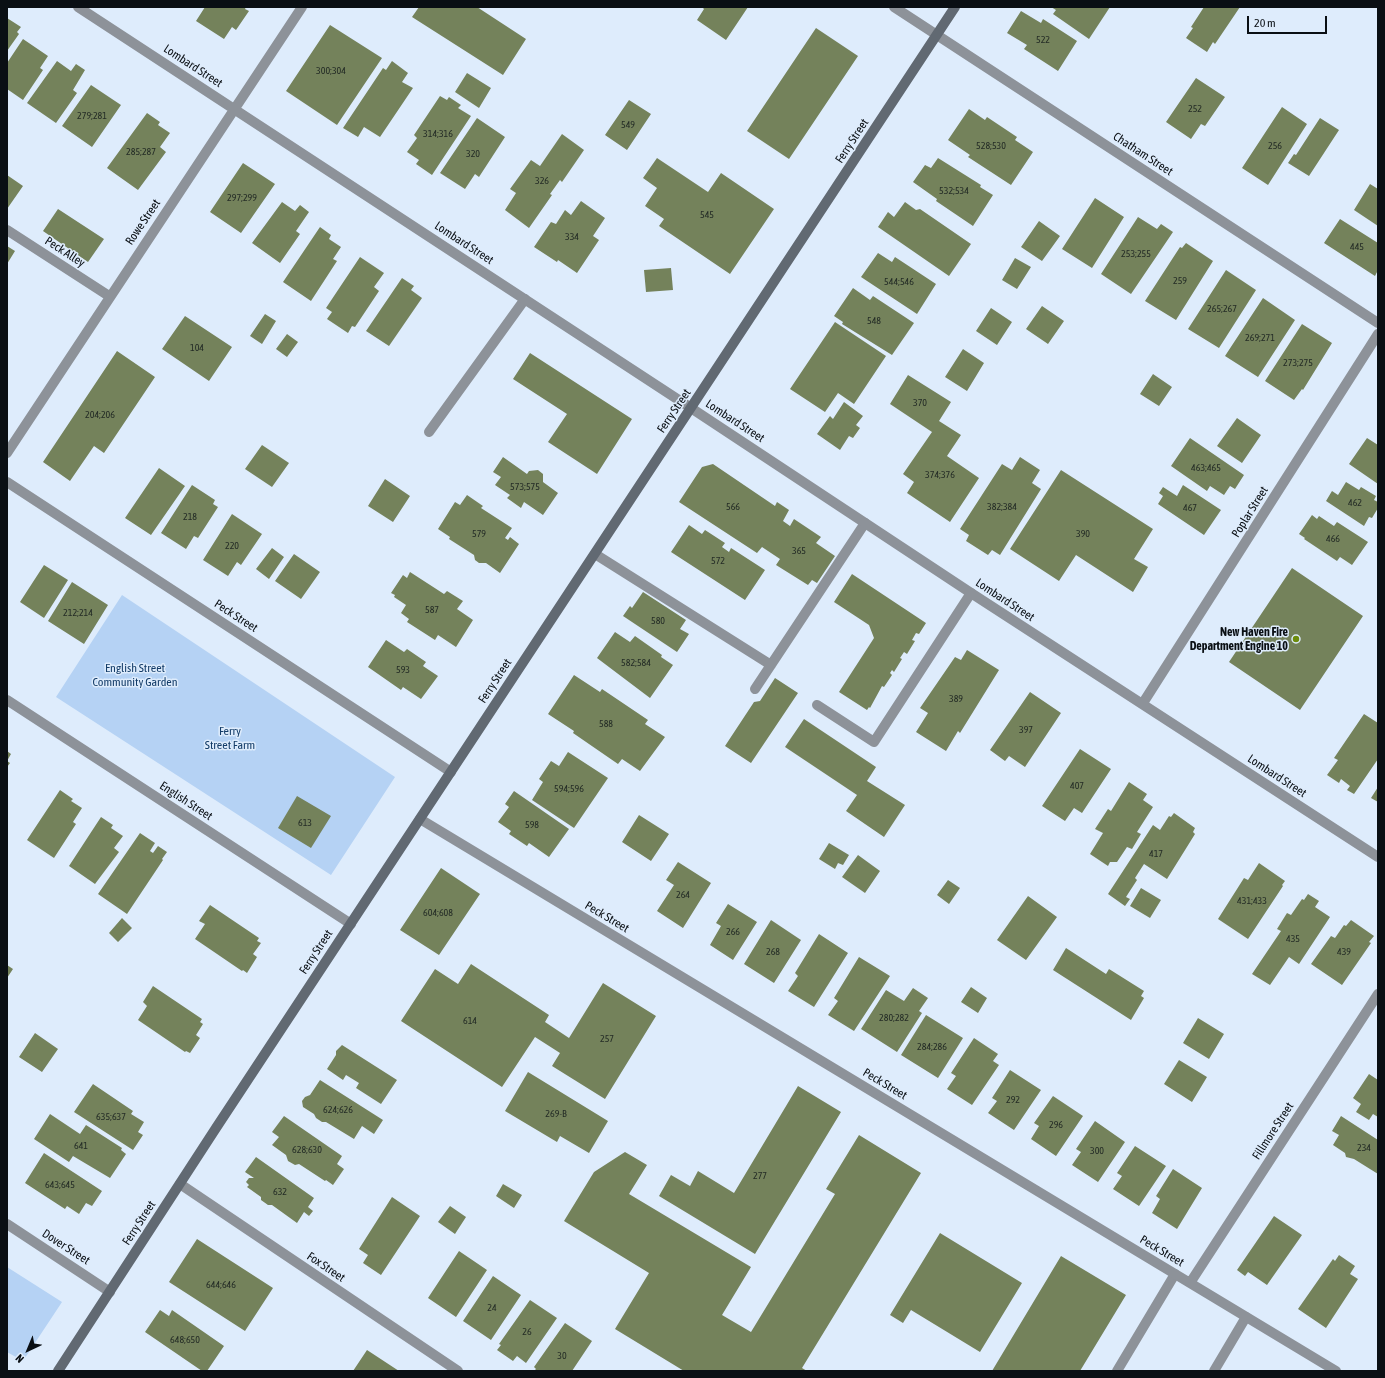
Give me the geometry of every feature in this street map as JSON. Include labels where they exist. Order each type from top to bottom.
[{"type":"main road","name":"Ferry Street","points":[[58,1371],[955,7]]},
{"type":"street","name":"Lombard Street","points":[[78,7],[692,408],[971,594],[1143,703],[1378,857]]},
{"type":"street","name":"Rowe Street","points":[[7,453],[109,296],[302,7]]},
{"type":"street","name":"Chatham Street","points":[[894,7],[1378,323]]},
{"type":"street","name":"Peck Alley","points":[[7,230],[109,296]]},
{"type":"street","points":[[429,432],[525,299]]},
{"type":"street","name":"Poplar Street","points":[[1143,703],[1378,334]]},
{"type":"street","name":"Peck Street","points":[[7,482],[451,772]]},
{"type":"street","points":[[755,689],[865,523]]},
{"type":"street","points":[[595,554],[771,665]]},
{"type":"street","points":[[816,705],[874,742],[971,594]]},
{"type":"street","name":"English Street","points":[[7,700],[351,924]]},
{"type":"street","name":"Peck Street","points":[[420,819],[1336,1371]]},
{"type":"street","name":"Fillmore Street","points":[[1190,1283],[1378,994]]},
{"type":"street","name":"Fox Street","points":[[180,1184],[458,1371]]},
{"type":"street","name":"Dover Street","points":[[7,1224],[110,1292]]},
{"type":"street","points":[[1117,1371],[1175,1274]]},
{"type":"street","points":[[1214,1371],[1246,1317]]},
{"type":"green space","name":"Ferry Street Farm","points":[[122,595],[395,777],[331,875],[56,697]]},
{"type":"green space","points":[[7,1267],[62,1302],[23,1361],[7,1352]]},
{"type":"building","points":[[205,7],[246,7],[245,9],[249,11],[236,30],[232,27],[224,39],[196,21]]},
{"type":"building","points":[[419,7],[477,7],[526,39],[503,75],[412,17]]},
{"type":"building","points":[[702,7],[748,7],[726,40],[697,20],[704,9]]},
{"type":"building","points":[[1051,7],[1110,7],[1089,39],[1053,14],[1056,10]]},
{"type":"building","points":[[1204,7],[1240,7],[1215,44],[1213,42],[1207,52],[1186,38]]},
{"type":"building","points":[[1021,11],[1041,23],[1043,19],[1077,41],[1058,71],[1024,49],[1027,45],[1007,33]]},
{"type":"building","points":[[7,18],[21,27],[17,32],[19,34],[7,51]]},
{"type":"building","points":[[330,25],[382,58],[337,125],[286,91]]},
{"type":"building","points":[[816,28],[858,56],[789,159],[747,131]]},
{"type":"building","points":[[23,39],[48,56],[40,68],[43,70],[23,100],[7,89],[7,63]]},
{"type":"building","points":[[57,61],[71,71],[76,64],[85,70],[73,90],[77,93],[56,123],[27,103]]},
{"type":"building","points":[[392,61],[408,73],[402,82],[413,88],[380,137],[364,127],[358,137],[343,128],[383,68],[386,70]]},
{"type":"building","points":[[467,73],[491,88],[479,108],[455,92]]},
{"type":"building","points":[[1196,78],[1225,97],[1205,126],[1201,124],[1191,139],[1166,122]]},
{"type":"building","points":[[91,85],[121,105],[92,147],[62,126]]},
{"type":"building","points":[[440,96],[447,100],[449,97],[461,105],[458,108],[471,116],[432,175],[416,164],[419,160],[407,152],[417,138],[414,135]]},
{"type":"building","points":[[629,100],[651,114],[627,150],[605,135]]},
{"type":"building","points":[[1282,107],[1307,124],[1268,185],[1242,168]]},
{"type":"building","points":[[969,109],[985,120],[987,117],[1017,137],[1015,140],[1033,152],[1011,185],[968,157],[970,155],[948,140]]},
{"type":"building","points":[[147,113],[160,122],[158,125],[170,133],[160,147],[166,152],[138,190],[107,168]]},
{"type":"building","points":[[477,118],[505,137],[479,177],[475,174],[465,189],[440,173]]},
{"type":"building","points":[[1320,118],[1339,130],[1309,176],[1288,163],[1294,154],[1296,155]]},
{"type":"building","points":[[562,134],[584,150],[562,182],[560,180],[550,194],[552,195],[529,228],[505,210],[516,193],[510,189],[531,160],[540,166]]},
{"type":"building","points":[[657,158],[708,192],[721,173],[774,209],[730,274],[659,226],[664,219],[645,206],[657,188],[643,178]]},
{"type":"building","points":[[938,158],[981,185],[980,187],[993,195],[973,226],[936,201],[937,199],[913,182],[925,165],[931,168]]},
{"type":"building","points":[[243,163],[275,184],[241,233],[210,212]]},
{"type":"building","points":[[7,175],[23,186],[7,209]]},
{"type":"building","points":[[1370,184],[1378,189],[1378,226],[1354,210]]},
{"type":"building","points":[[1095,198],[1124,217],[1092,268],[1062,249]]},
{"type":"building","points":[[581,201],[605,218],[593,236],[599,240],[577,273],[558,260],[557,262],[534,247],[551,222],[556,224],[565,210],[571,215]]},
{"type":"building","points":[[282,202],[295,211],[300,205],[309,212],[296,231],[300,234],[280,263],[252,243]]},
{"type":"building","points":[[905,202],[916,210],[920,209],[971,244],[949,276],[878,227],[888,212],[894,217]]},
{"type":"building","points":[[58,209],[104,239],[88,262],[43,231]]},
{"type":"building","points":[[1138,217],[1157,229],[1161,224],[1173,232],[1131,294],[1101,274]]},
{"type":"building","points":[[1340,219],[1378,243],[1378,270],[1375,276],[1324,243]]},
{"type":"building","points":[[1039,221],[1060,236],[1042,261],[1021,247]]},
{"type":"building","points":[[320,227],[331,235],[329,239],[341,247],[333,259],[337,261],[311,301],[283,282]]},
{"type":"building","points":[[1186,243],[1213,261],[1176,320],[1145,301],[1180,247],[1182,248]]},
{"type":"building","points":[[7,246],[15,251],[7,264]]},
{"type":"building","points":[[878,253],[892,262],[895,257],[936,284],[917,314],[861,277]]},
{"type":"building","points":[[360,257],[384,273],[374,287],[379,291],[355,327],[352,326],[348,333],[327,319],[332,312],[326,308]]},
{"type":"building","points":[[1015,258],[1031,267],[1017,289],[1002,280]]},
{"type":"building","points":[[671,268],[673,290],[646,292],[644,270]]},
{"type":"building","points":[[1226,270],[1256,290],[1219,348],[1188,329]]},
{"type":"building","points":[[402,278],[414,286],[411,290],[422,298],[389,346],[366,331]]},
{"type":"building","points":[[853,288],[870,300],[873,296],[914,323],[892,355],[842,324],[843,322],[834,316]]},
{"type":"building","points":[[1263,298],[1295,320],[1258,377],[1225,356]]},
{"type":"building","points":[[1042,306],[1064,321],[1048,344],[1026,329]]},
{"type":"building","points":[[991,308],[1012,322],[997,345],[976,331]]},
{"type":"building","points":[[265,314],[276,321],[262,344],[250,336]]},
{"type":"building","points":[[185,316],[232,347],[209,381],[162,349]]},
{"type":"building","points":[[835,322],[886,356],[854,404],[838,393],[825,412],[790,389]]},
{"type":"building","points":[[1302,324],[1332,343],[1303,390],[1302,389],[1294,400],[1265,381]]},
{"type":"building","points":[[287,334],[298,342],[287,357],[276,349]]},
{"type":"building","points":[[963,349],[984,363],[967,391],[945,377]]},
{"type":"building","points":[[117,351],[155,377],[104,453],[94,446],[70,481],[43,462]]},
{"type":"building","points":[[530,353],[632,419],[597,474],[548,442],[567,414],[513,379]]},
{"type":"building","points":[[1153,374],[1172,387],[1159,406],[1140,394]]},
{"type":"building","points":[[908,375],[951,402],[939,421],[961,435],[947,456],[979,478],[950,522],[907,493],[914,482],[903,474],[932,432],[890,404]]},
{"type":"building","points":[[844,402],[863,416],[856,425],[860,428],[853,438],[849,436],[840,450],[817,434],[830,416],[833,419]]},
{"type":"building","points":[[1237,418],[1261,435],[1242,463],[1217,446]]},
{"type":"building","points":[[1190,438],[1244,475],[1235,489],[1230,486],[1224,495],[1210,486],[1207,491],[1171,466]]},
{"type":"building","points":[[1367,438],[1378,445],[1378,484],[1349,464]]},
{"type":"building","points":[[262,445],[289,463],[272,487],[245,469]]},
{"type":"building","points":[[503,457],[527,474],[529,471],[538,470],[543,474],[543,482],[558,493],[543,515],[524,502],[521,508],[507,498],[510,495],[495,485],[501,477],[493,472]]},
{"type":"building","points":[[1020,457],[1040,470],[1032,483],[1041,489],[1000,555],[992,550],[988,555],[966,541],[969,535],[960,529],[1002,464],[1012,470]]},
{"type":"building","points":[[713,464],[775,506],[777,502],[789,510],[783,521],[790,526],[794,519],[821,537],[816,543],[835,556],[817,583],[812,580],[808,585],[776,565],[780,559],[762,547],[757,553],[679,502],[702,467]]},
{"type":"building","points":[[159,468],[185,486],[151,535],[125,518]]},
{"type":"building","points":[[1061,470],[1153,529],[1134,559],[1148,567],[1133,592],[1076,555],[1059,581],[1010,549]]},
{"type":"building","points":[[385,479],[410,496],[393,522],[368,506]]},
{"type":"building","points":[[1346,482],[1359,490],[1361,487],[1376,496],[1374,500],[1378,502],[1378,508],[1372,518],[1369,517],[1364,526],[1326,501],[1332,491],[1338,495]]},
{"type":"building","points":[[192,485],[215,500],[213,504],[218,507],[198,538],[194,536],[186,549],[161,533]]},
{"type":"building","points":[[1183,485],[1221,510],[1204,535],[1158,504],[1163,496],[1159,493],[1163,487],[1177,496]]},
{"type":"building","points":[[467,495],[483,506],[481,508],[512,528],[505,538],[508,540],[510,537],[519,544],[500,573],[486,563],[479,563],[475,560],[474,555],[449,539],[450,537],[438,529],[455,502],[460,505]]},
{"type":"building","points":[[232,514],[262,534],[241,565],[237,562],[228,576],[203,560]]},
{"type":"building","points":[[1312,515],[1317,519],[1319,516],[1334,526],[1337,522],[1368,542],[1352,565],[1340,557],[1337,561],[1299,534]]},
{"type":"building","points":[[689,525],[702,534],[705,530],[725,543],[722,547],[729,552],[731,548],[765,570],[745,600],[671,552]]},
{"type":"building","points":[[272,548],[284,557],[269,579],[256,569]]},
{"type":"building","points":[[294,554],[320,572],[301,599],[275,581]]},
{"type":"building","points":[[44,565],[68,580],[44,618],[20,602]]},
{"type":"building","name":"New Haven Fire Department Engine 10","points":[[1292,568],[1363,616],[1300,710],[1229,662]]},
{"type":"building","points":[[410,572],[444,594],[447,591],[463,601],[457,609],[473,620],[456,647],[438,635],[435,640],[407,622],[409,619],[401,613],[406,605],[394,597],[395,595],[391,593],[403,575],[407,578]]},
{"type":"building","points":[[852,574],[926,623],[919,634],[916,633],[912,640],[915,641],[907,654],[904,652],[900,658],[902,659],[894,672],[892,670],[890,673],[892,675],[884,687],[882,686],[870,708],[869,707],[867,710],[839,692],[874,638],[869,625],[834,602]]},
{"type":"building","points":[[72,582],[108,605],[84,644],[48,621]]},
{"type":"building","points":[[643,592],[686,620],[680,629],[689,634],[677,652],[623,616],[630,606],[632,608]]},
{"type":"building","points":[[615,632],[630,642],[635,636],[662,655],[661,657],[673,665],[650,698],[597,658]]},
{"type":"building","points":[[386,640],[404,652],[407,649],[426,662],[423,666],[438,676],[421,699],[403,687],[401,690],[368,667]]},
{"type":"building","points":[[967,650],[999,670],[960,733],[958,731],[946,751],[916,732],[928,713],[920,708],[955,657],[961,660]]},
{"type":"building","points":[[574,675],[600,692],[602,689],[648,720],[645,724],[665,737],[640,771],[622,759],[618,764],[573,733],[574,731],[548,714]]},
{"type":"building","points":[[775,678],[798,693],[751,763],[725,746],[754,702],[760,701]]},
{"type":"building","points":[[1030,692],[1061,713],[1025,767],[1009,756],[1005,761],[990,750]]},
{"type":"building","points":[[1364,714],[1378,723],[1378,759],[1354,794],[1347,790],[1350,786],[1341,779],[1339,783],[1327,775],[1338,760],[1334,758]]},
{"type":"building","points":[[804,719],[876,767],[867,781],[905,805],[884,837],[846,811],[857,795],[785,747]]},
{"type":"building","points":[[1080,749],[1111,769],[1082,813],[1074,808],[1065,821],[1042,806]]},
{"type":"building","points":[[7,751],[11,754],[7,761]]},
{"type":"building","points":[[568,752],[608,778],[574,828],[532,800],[543,782],[539,779],[551,761],[559,766]]},
{"type":"building","points":[[1129,782],[1147,794],[1143,800],[1153,807],[1137,832],[1141,834],[1132,849],[1127,847],[1117,862],[1110,862],[1108,866],[1090,854],[1103,833],[1095,829],[1108,809],[1111,811]]},
{"type":"building","points":[[1378,787],[1378,802],[1371,798]]},
{"type":"building","points":[[60,790],[73,799],[71,801],[82,808],[73,822],[76,824],[54,858],[27,840]]},
{"type":"building","points":[[514,791],[569,829],[549,857],[529,843],[527,846],[509,834],[511,831],[498,822],[509,807],[505,804]]},
{"type":"building","points":[[297,796],[331,816],[311,848],[278,828]]},
{"type":"building","points":[[1174,813],[1195,828],[1193,832],[1195,834],[1167,879],[1144,864],[1135,878],[1137,880],[1126,897],[1130,899],[1125,906],[1108,894],[1153,825],[1160,830],[1169,816],[1171,817]]},
{"type":"building","points":[[639,815],[669,834],[651,861],[622,842]]},
{"type":"building","points":[[101,817],[113,825],[111,828],[123,836],[114,848],[119,852],[95,884],[69,866]]},
{"type":"building","points":[[140,833],[155,843],[150,851],[153,853],[158,846],[167,852],[127,914],[98,894]]},
{"type":"building","points":[[829,843],[849,855],[843,865],[838,863],[835,869],[819,859]]},
{"type":"building","points":[[858,855],[880,871],[865,893],[842,877]]},
{"type":"building","points":[[678,862],[711,883],[683,928],[657,911],[674,885],[666,880]]},
{"type":"building","points":[[1259,863],[1285,881],[1248,939],[1218,919],[1244,878],[1248,880]]},
{"type":"building","points":[[441,868],[480,894],[439,955],[400,930]]},
{"type":"building","points":[[948,880],[960,888],[949,904],[937,895]]},
{"type":"building","points":[[1141,888],[1161,900],[1150,918],[1130,906]]},
{"type":"building","points":[[1308,894],[1319,901],[1315,907],[1330,917],[1299,964],[1289,957],[1270,985],[1252,974],[1281,931],[1277,929],[1287,913],[1291,915],[1302,899],[1304,900]]},
{"type":"building","points":[[1028,896],[1057,917],[1026,960],[997,940]]},
{"type":"building","points":[[728,904],[757,922],[733,960],[710,945],[721,926],[716,923]]},
{"type":"building","points":[[210,905],[259,938],[257,941],[261,943],[253,954],[257,957],[247,973],[195,939],[205,924],[199,921]]},
{"type":"building","points":[[122,918],[132,928],[118,942],[109,933]]},
{"type":"building","points":[[771,920],[801,940],[774,983],[744,964]]},
{"type":"building","points":[[1351,920],[1374,936],[1369,942],[1371,943],[1342,985],[1311,964],[1331,936],[1335,938],[1344,925],[1346,926]]},
{"type":"building","points":[[819,934],[848,953],[814,1007],[788,991],[798,976],[795,973]]},
{"type":"building","points":[[1066,948],[1106,974],[1109,969],[1144,991],[1141,996],[1144,998],[1131,1020],[1053,970]]},
{"type":"building","points":[[859,957],[890,976],[854,1031],[828,1015],[838,1001],[834,998]]},
{"type":"building","points":[[471,964],[549,1015],[545,1022],[569,1038],[603,983],[656,1016],[605,1099],[552,1066],[560,1053],[535,1037],[502,1087],[401,1021],[435,969],[458,984]]},
{"type":"building","points":[[7,965],[13,969],[7,978]]},
{"type":"building","points":[[153,986],[202,1019],[200,1022],[203,1024],[196,1035],[200,1038],[190,1053],[185,1052],[138,1020],[147,1006],[143,1002]]},
{"type":"building","points":[[971,987],[987,998],[978,1013],[961,1002]]},
{"type":"building","points":[[913,988],[928,998],[919,1011],[922,1013],[897,1052],[861,1029],[886,990],[904,1001]]},
{"type":"building","points":[[926,1015],[963,1038],[938,1078],[901,1055]]},
{"type":"building","points":[[1198,1018],[1224,1034],[1209,1059],[1183,1043]]},
{"type":"building","points":[[35,1033],[58,1049],[42,1072],[19,1057]]},
{"type":"building","points":[[974,1038],[998,1054],[993,1061],[999,1065],[972,1105],[947,1089],[956,1076],[951,1073]]},
{"type":"building","points":[[342,1045],[397,1080],[381,1104],[356,1088],[359,1083],[346,1075],[343,1080],[327,1069],[336,1055],[336,1051]]},
{"type":"building","points":[[1179,1060],[1207,1077],[1192,1102],[1164,1084]]},
{"type":"building","points":[[1010,1070],[1041,1090],[1014,1130],[988,1113],[997,1101],[992,1098]]},
{"type":"building","points":[[528,1072],[608,1121],[589,1153],[560,1136],[557,1142],[505,1111]]},
{"type":"building","points":[[1369,1074],[1378,1080],[1378,1117],[1373,1114],[1369,1120],[1356,1112],[1361,1104],[1353,1098]]},
{"type":"building","points":[[320,1080],[383,1120],[374,1134],[362,1126],[354,1139],[326,1122],[322,1122],[316,1118],[314,1114],[303,1107],[302,1101],[305,1097],[310,1095]]},
{"type":"building","points":[[93,1084],[133,1111],[131,1114],[144,1122],[138,1132],[143,1135],[133,1150],[74,1112]]},
{"type":"building","points":[[798,1086],[841,1112],[755,1254],[659,1196],[671,1175],[690,1186],[698,1171],[734,1193]]},
{"type":"building","points":[[1053,1096],[1083,1116],[1056,1156],[1031,1139],[1039,1126],[1034,1123]]},
{"type":"building","points":[[50,1114],[80,1134],[86,1125],[122,1148],[121,1150],[126,1154],[110,1178],[73,1156],[69,1162],[34,1139]]},
{"type":"building","points":[[284,1116],[342,1156],[337,1164],[344,1169],[333,1185],[299,1164],[295,1165],[288,1161],[286,1155],[272,1145],[279,1137],[272,1132]]},
{"type":"building","points":[[1341,1116],[1378,1140],[1378,1174],[1354,1159],[1346,1157],[1345,1153],[1333,1145],[1339,1135],[1332,1131]]},
{"type":"building","points":[[1095,1121],[1125,1142],[1098,1182],[1072,1165],[1081,1152],[1076,1149]]},
{"type":"building","points":[[859,1135],[921,1173],[802,1368],[807,1371],[684,1371],[615,1329],[649,1273],[564,1221],[594,1172],[625,1152],[647,1165],[629,1194],[751,1267],[722,1315],[751,1332],[835,1194],[826,1189]]},
{"type":"building","points":[[1135,1146],[1166,1166],[1139,1206],[1113,1189],[1122,1176],[1117,1173]]},
{"type":"building","points":[[44,1153],[102,1191],[92,1206],[86,1203],[79,1214],[67,1206],[65,1209],[25,1183]]},
{"type":"building","points":[[256,1157],[314,1198],[308,1207],[313,1211],[309,1216],[304,1212],[297,1223],[272,1205],[268,1205],[261,1200],[261,1197],[247,1187],[249,1185],[246,1182],[249,1178],[254,1178],[245,1172]]},
{"type":"building","points":[[1173,1169],[1202,1188],[1177,1229],[1152,1213],[1160,1199],[1156,1196]]},
{"type":"building","points":[[503,1184],[522,1195],[514,1208],[496,1196]]},
{"type":"building","points":[[392,1197],[420,1216],[381,1275],[363,1263],[368,1255],[359,1249]]},
{"type":"building","points":[[450,1206],[466,1217],[455,1234],[438,1222]]},
{"type":"building","points":[[1274,1216],[1302,1235],[1267,1285],[1248,1272],[1245,1276],[1237,1270]]},
{"type":"building","points":[[940,1233],[1022,1283],[980,1352],[911,1310],[903,1323],[890,1315]]},
{"type":"building","points":[[197,1239],[273,1288],[245,1331],[169,1282]]},
{"type":"building","points":[[459,1251],[487,1270],[456,1317],[428,1298]]},
{"type":"building","points":[[1339,1255],[1355,1266],[1350,1274],[1358,1279],[1326,1328],[1298,1309],[1333,1259],[1335,1261]]},
{"type":"building","points":[[1061,1256],[1126,1295],[1080,1371],[992,1371]]},
{"type":"building","points":[[493,1276],[521,1295],[491,1340],[463,1321]]},
{"type":"building","points":[[530,1300],[557,1318],[526,1363],[517,1356],[513,1361],[497,1350],[501,1345],[499,1344]]},
{"type":"building","points":[[160,1310],[169,1316],[172,1310],[224,1346],[207,1371],[202,1371],[145,1332]]},
{"type":"building","points":[[565,1323],[592,1341],[572,1371],[534,1371],[536,1369],[534,1367]]},
{"type":"building","points":[[367,1350],[399,1371],[353,1371]]},
{"type":"place","name":"New Haven Fire Department Engine 10","points":[[1296,639]]},
{"type":"park label","name":"English Street Community Garden","points":[[135,675]]}]
